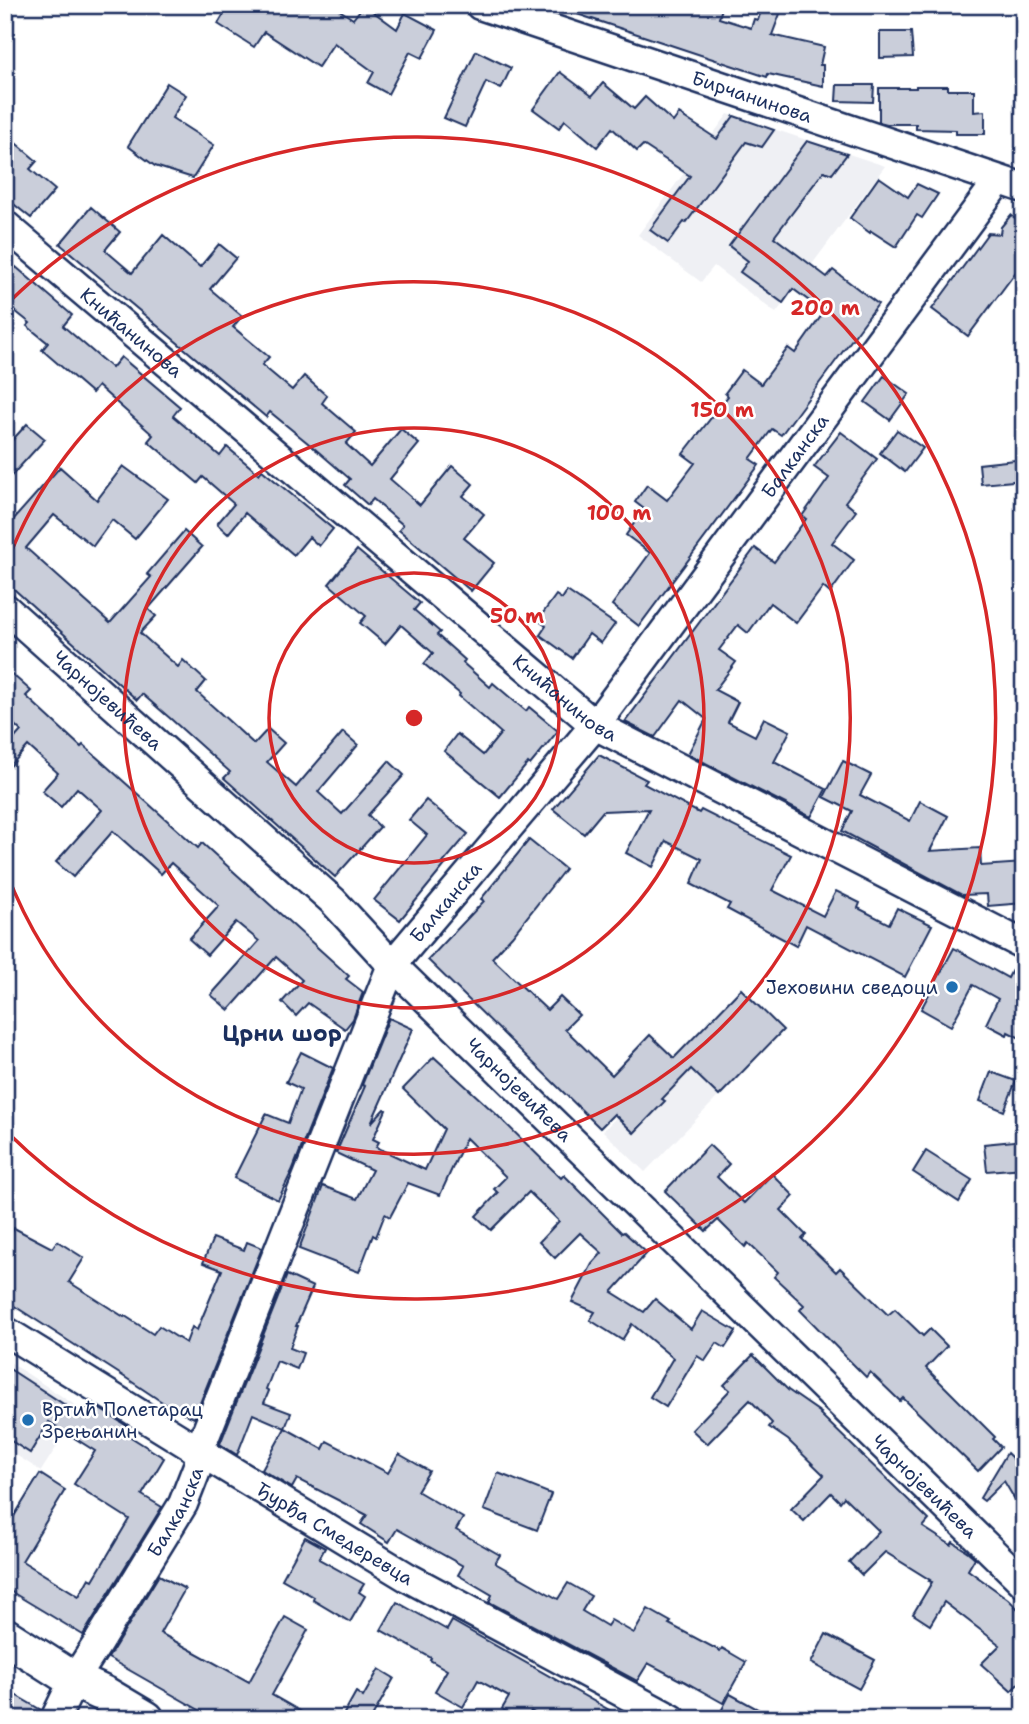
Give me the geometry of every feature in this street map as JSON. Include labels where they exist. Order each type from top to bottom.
[{"type":"main road","points":[[5,1636],[74,1680],[146,1719]]},
{"type":"street","name":"Бирчанинова","points":[[480,5],[1011,184]]},
{"type":"street","name":"Балканска","points":[[55,1719],[74,1680],[183,1504],[199,1464],[199,1451],[392,965],[594,725],[1011,184]]},
{"type":"street","name":"Книћанинова","points":[[5,225],[594,725],[1024,945]]},
{"type":"street","name":"Чарнојевићева","points":[[5,608],[333,901],[392,965],[1024,1583]]},
{"type":"street","name":"Ђурђа Смедеревца","points":[[5,1331],[407,1577],[672,1719]]},
{"type":"shaded area","points":[[728,114],[885,166],[776,313],[714,266],[701,282],[638,235]]},
{"type":"shaded area","points":[[741,989],[783,1030],[645,1172],[603,1131]]},
{"type":"shaded area","points":[[5,1359],[81,1409],[41,1471],[5,1448]]},
{"type":"building","points":[[229,5],[332,5],[353,19],[364,5],[397,29],[405,13],[437,30],[422,58],[410,52],[388,94],[368,83],[374,72],[334,43],[318,67],[264,32],[254,47],[218,24]]},
{"type":"building","points":[[560,5],[681,5],[696,10],[697,5],[723,5],[719,18],[751,28],[754,19],[758,20],[764,5],[781,11],[772,35],[824,47],[820,65],[823,65],[823,86],[768,74],[767,77],[559,8]]},
{"type":"building","points":[[880,32],[911,32],[913,57],[880,58]]},
{"type":"building","points":[[476,51],[511,68],[501,89],[486,82],[465,127],[444,118]]},
{"type":"building","points":[[560,72],[592,96],[603,83],[634,109],[645,97],[673,122],[679,114],[717,139],[734,116],[774,130],[762,147],[746,142],[668,243],[650,230],[690,176],[643,145],[637,151],[612,128],[597,147],[565,120],[559,128],[533,109]]},
{"type":"building","points":[[167,83],[186,95],[172,118],[214,145],[193,178],[155,166],[128,146]]},
{"type":"building","points":[[837,85],[874,85],[873,102],[836,101]]},
{"type":"building","points":[[948,86],[948,90],[974,90],[974,112],[985,111],[985,134],[956,134],[956,130],[916,129],[916,124],[879,122],[879,88]]},
{"type":"building","points":[[5,134],[37,161],[30,169],[55,190],[31,218],[5,197]]},
{"type":"building","points":[[807,141],[847,154],[832,174],[824,171],[774,237],[827,277],[833,270],[878,304],[781,435],[772,429],[750,459],[759,465],[639,626],[612,605],[650,553],[626,535],[644,509],[635,502],[647,485],[667,500],[695,463],[683,454],[728,396],[725,393],[742,370],[761,384],[788,348],[795,353],[824,312],[793,289],[783,303],[740,272],[748,261],[729,246]]},
{"type":"building","points":[[879,177],[908,197],[917,184],[938,194],[922,218],[917,215],[896,247],[850,218]]},
{"type":"building","points":[[91,207],[120,232],[105,250],[132,273],[163,235],[200,267],[219,244],[236,258],[210,289],[242,316],[233,327],[269,357],[262,365],[292,390],[304,376],[327,396],[322,403],[356,432],[346,444],[370,466],[401,429],[419,444],[390,479],[420,505],[452,466],[473,484],[463,496],[484,514],[464,538],[494,563],[471,591],[399,530],[403,525],[373,499],[368,505],[345,485],[350,479],[314,448],[270,412],[266,417],[60,244]]},
{"type":"building","points":[[1011,215],[1024,225],[1024,261],[968,336],[932,309],[988,233],[1000,234],[1001,227]]},
{"type":"building","points":[[16,267],[72,315],[63,326],[112,368],[121,357],[180,407],[173,416],[220,456],[227,447],[259,474],[262,470],[333,529],[319,546],[309,537],[294,555],[245,513],[228,534],[217,524],[234,504],[203,477],[198,483],[148,441],[153,435],[98,386],[92,393],[42,350],[48,343],[27,326],[30,323],[5,303],[5,280]]},
{"type":"building","points":[[884,376],[909,394],[890,420],[865,402]]},
{"type":"building","points":[[27,424],[45,439],[5,483],[5,448]]},
{"type":"building","points":[[897,430],[923,448],[905,472],[880,453]]},
{"type":"building","points":[[841,432],[877,459],[845,502],[856,511],[832,543],[854,560],[830,593],[823,587],[796,623],[770,603],[748,633],[738,625],[719,650],[736,662],[715,690],[738,702],[728,722],[755,736],[764,718],[790,731],[774,762],[826,789],[811,817],[688,754],[706,719],[682,700],[655,737],[625,722],[755,548],[774,562],[806,519],[802,516],[829,478],[814,467]]},
{"type":"building","points":[[1024,459],[1024,480],[981,484],[979,464]]},
{"type":"building","points":[[123,466],[168,499],[135,539],[112,520],[93,546],[54,515],[26,548],[110,623],[151,577],[147,574],[184,531],[202,547],[148,609],[156,616],[140,633],[178,667],[183,660],[206,681],[197,692],[254,744],[268,729],[284,743],[267,762],[296,787],[343,732],[358,745],[318,792],[342,814],[389,761],[404,775],[368,815],[380,827],[335,877],[224,778],[230,772],[142,694],[137,700],[5,581],[5,529],[60,467],[97,500]]},
{"type":"building","points":[[357,550],[420,603],[414,610],[440,632],[437,635],[465,660],[463,663],[490,687],[493,683],[526,711],[529,707],[558,731],[500,797],[444,751],[457,734],[483,755],[501,733],[424,664],[433,653],[401,625],[385,644],[360,623],[366,616],[329,584]]},
{"type":"building","points":[[567,591],[615,624],[601,643],[589,634],[572,658],[540,635],[546,626],[538,620],[556,595],[562,599]]},
{"type":"building","points":[[5,668],[31,691],[26,696],[81,747],[83,745],[198,848],[202,843],[349,976],[346,979],[363,992],[353,1019],[345,1029],[308,1003],[296,1016],[282,1002],[302,980],[276,957],[229,1010],[211,995],[259,941],[236,922],[207,955],[189,939],[219,906],[171,863],[161,874],[113,831],[73,877],[56,862],[102,810],[77,788],[61,807],[42,791],[58,773],[28,746],[5,772],[5,749],[21,731],[5,716]]},
{"type":"building","points":[[599,755],[647,780],[644,784],[699,813],[701,810],[791,855],[772,890],[823,916],[836,891],[860,903],[858,908],[889,924],[897,908],[932,925],[905,977],[806,925],[796,946],[727,909],[730,904],[691,884],[702,859],[666,841],[653,867],[626,853],[649,809],[603,811],[584,834],[553,809]]},
{"type":"building","points":[[843,761],[871,775],[860,795],[910,821],[920,801],[948,816],[930,851],[980,848],[981,866],[1024,863],[1024,903],[988,906],[987,894],[962,895],[842,831],[852,811],[824,797]]},
{"type":"building","points":[[426,800],[468,834],[400,920],[374,900],[427,835],[409,820]]},
{"type":"building","points":[[529,840],[565,869],[492,958],[547,1010],[560,997],[579,1015],[565,1029],[612,1075],[650,1035],[674,1058],[741,989],[783,1030],[719,1096],[691,1069],[634,1133],[614,1114],[600,1128],[428,960],[484,901],[481,899]]},
{"type":"building","points":[[954,948],[1008,978],[1017,960],[1024,961],[1024,1040],[986,1024],[998,999],[973,985],[951,1026],[921,1009]]},
{"type":"building","points":[[389,1018],[413,1029],[371,1123],[386,1110],[373,1139],[379,1142],[376,1147],[425,1170],[444,1129],[403,1089],[434,1057],[561,1178],[564,1175],[622,1233],[647,1253],[612,1292],[644,1312],[655,1299],[691,1329],[702,1311],[736,1331],[725,1348],[717,1343],[705,1361],[697,1356],[666,1407],[650,1397],[673,1358],[632,1324],[622,1340],[590,1320],[595,1312],[572,1302],[592,1264],[602,1253],[580,1233],[555,1258],[539,1242],[559,1221],[529,1192],[491,1230],[476,1216],[498,1193],[494,1189],[506,1177],[466,1138],[440,1195],[408,1183],[390,1217],[385,1214],[376,1237],[373,1235],[359,1272],[299,1249],[323,1186],[357,1199],[372,1170],[336,1153],[365,1086],[362,1085]]},
{"type":"building","points":[[301,1052],[333,1068],[278,1200],[234,1178],[266,1114],[288,1123],[301,1089],[286,1082]]},
{"type":"building","points":[[991,1072],[1016,1081],[1004,1111],[980,1101]]},
{"type":"building","points":[[1024,1140],[1024,1168],[987,1171],[984,1144]]},
{"type":"building","points":[[709,1145],[729,1164],[717,1177],[744,1203],[772,1174],[794,1196],[781,1210],[806,1235],[802,1239],[836,1272],[840,1268],[888,1315],[895,1309],[923,1336],[930,1329],[947,1346],[926,1368],[995,1437],[993,1439],[1001,1447],[978,1471],[903,1398],[900,1401],[870,1372],[866,1377],[800,1310],[804,1305],[774,1277],[778,1272],[748,1243],[745,1247],[718,1220],[706,1231],[665,1191]]},
{"type":"building","points":[[926,1151],[972,1180],[959,1202],[913,1172]]},
{"type":"building","points":[[14,1228],[52,1248],[57,1241],[84,1258],[69,1282],[153,1334],[159,1326],[186,1343],[192,1327],[197,1330],[222,1270],[203,1263],[213,1238],[244,1250],[247,1242],[262,1248],[194,1418],[165,1405],[5,1300],[5,1246]]},
{"type":"building","points":[[287,1275],[313,1287],[296,1326],[290,1348],[303,1353],[297,1369],[277,1361],[266,1389],[269,1391],[264,1403],[291,1413],[285,1428],[253,1414],[237,1455],[220,1444]]},
{"type":"building","points":[[753,1355],[788,1390],[821,1413],[929,1520],[923,1527],[951,1545],[953,1542],[975,1558],[968,1570],[1008,1599],[1024,1615],[1024,1678],[1011,1691],[981,1664],[1000,1645],[944,1602],[930,1625],[913,1614],[932,1582],[930,1580],[885,1552],[862,1575],[849,1562],[879,1531],[844,1497],[840,1502],[831,1493],[804,1521],[791,1509],[824,1475],[788,1440],[769,1427],[772,1423],[750,1400],[707,1444],[692,1430],[730,1390],[724,1385]]},
{"type":"building","points":[[5,1366],[82,1416],[90,1403],[127,1426],[123,1432],[164,1458],[142,1495],[162,1507],[83,1635],[5,1588],[5,1531],[40,1474],[65,1490],[22,1561],[79,1596],[89,1578],[93,1580],[129,1519],[74,1484],[95,1451],[49,1422],[30,1453],[5,1437]]},
{"type":"building","points":[[285,1428],[323,1449],[327,1441],[388,1473],[399,1454],[429,1471],[417,1491],[463,1518],[456,1530],[500,1555],[495,1563],[558,1599],[568,1583],[591,1596],[582,1611],[607,1626],[611,1620],[634,1633],[648,1609],[671,1622],[669,1624],[746,1662],[723,1703],[648,1663],[637,1681],[489,1602],[492,1595],[458,1575],[463,1566],[397,1529],[389,1542],[361,1524],[367,1515],[297,1479],[292,1488],[262,1470]]},
{"type":"building","points":[[1007,1453],[1024,1470],[1024,1515],[1004,1481],[984,1501],[980,1498]]},
{"type":"building","points":[[498,1473],[551,1494],[537,1530],[484,1510]]},
{"type":"building","points":[[305,1537],[325,1548],[319,1559],[364,1584],[359,1592],[365,1596],[350,1622],[282,1579]]},
{"type":"building","points":[[159,1575],[185,1589],[160,1633],[249,1682],[285,1617],[308,1630],[272,1695],[314,1719],[215,1719],[108,1658]]},
{"type":"building","points":[[397,1602],[447,1630],[452,1621],[625,1719],[544,1719],[531,1711],[527,1719],[518,1719],[502,1709],[509,1697],[478,1680],[463,1707],[435,1691],[447,1670],[381,1630]]},
{"type":"building","points":[[826,1634],[875,1660],[859,1689],[811,1663]]},
{"type":"building","points":[[379,1669],[394,1678],[371,1719],[341,1719],[356,1692],[363,1697]]},
{"type":"building","points":[[5,1689],[41,1710],[39,1719],[5,1719]]},
{"type":"building","points":[[730,1694],[776,1719],[717,1719]]},
{"type":"place","name":"Јеховини сведоци","points":[[952,987]]},
{"type":"place","name":"Вртић Полетарац Зрењанин","points":[[28,1420]]},
{"type":"district","name":"Црни шор","points":[[282,1033]]}]
